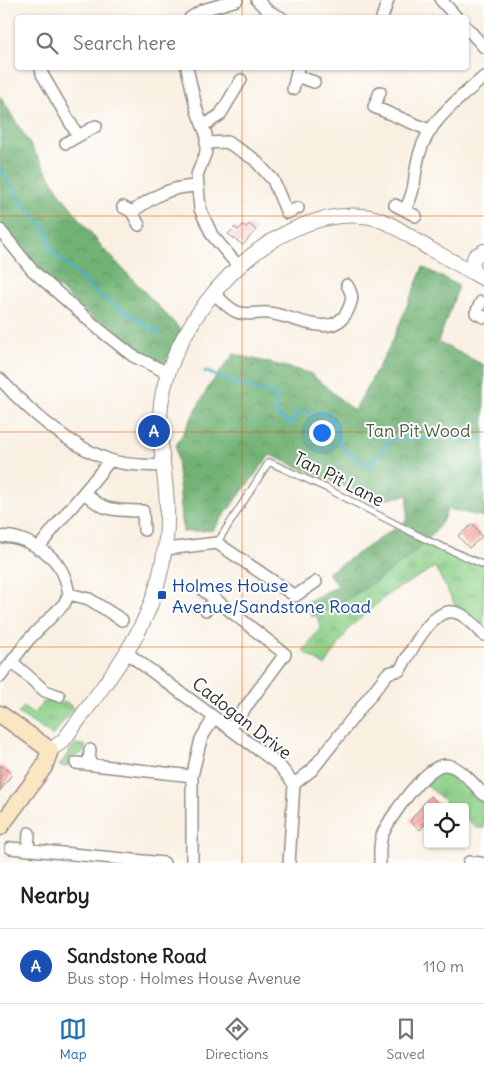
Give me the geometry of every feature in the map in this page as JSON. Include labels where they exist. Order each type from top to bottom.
[{"type":"main road","points":[[0,714],[50,750],[44,767],[0,827]]},
{"type":"street","points":[[195,15],[203,10],[237,0]]},
{"type":"street","points":[[257,0],[268,11],[276,15]]},
{"type":"street","points":[[383,15],[388,0]]},
{"type":"street","points":[[441,0],[454,15]]},
{"type":"street","points":[[469,30],[484,47]]},
{"type":"street","points":[[41,70],[78,136]]},
{"type":"street","points":[[188,70],[206,143],[206,152],[197,175],[200,209],[212,235],[239,267]]},
{"type":"street","points":[[293,89],[297,72],[314,82]]},
{"type":"street","points":[[405,210],[413,196],[418,157],[429,130],[484,76]]},
{"type":"street","points":[[203,126],[220,115],[241,80]]},
{"type":"street","points":[[374,107],[380,92]]},
{"type":"street","points":[[362,103],[429,130]]},
{"type":"street","points":[[66,143],[96,126]]},
{"type":"street","points":[[206,143],[227,142],[254,159],[273,180],[287,213]]},
{"type":"street","points":[[139,225],[127,209],[178,187],[197,186]]},
{"type":"street","points":[[395,205],[416,216]]},
{"type":"street","points":[[50,750],[63,741],[127,652],[151,606],[166,549],[167,508],[160,423],[161,404],[168,372],[182,338],[214,293],[239,267],[265,246],[286,234],[322,220],[343,215],[363,216],[387,222],[480,276]]},
{"type":"street","points":[[0,230],[32,270],[100,330],[133,356],[168,372]]},
{"type":"street","points":[[453,261],[481,251]]},
{"type":"street","points":[[480,276],[472,264],[481,251]]},
{"type":"street","points":[[214,293],[237,312],[244,314],[268,313],[327,326],[337,323],[346,316],[352,302],[352,294],[347,285]]},
{"type":"street","points":[[481,302],[476,313],[484,317]]},
{"type":"street","points":[[0,379],[32,412],[71,440],[110,460],[134,465],[163,466]]},
{"type":"street","points":[[38,550],[53,528],[86,494],[110,460]]},
{"type":"street","points":[[86,494],[96,504],[108,510],[143,511],[144,530]]},
{"type":"street","points":[[0,536],[17,538],[38,550],[58,565],[67,584],[68,594],[64,604],[36,630],[0,677]]},
{"type":"street","points":[[166,549],[217,543],[295,596],[316,582]]},
{"type":"street","points":[[204,591],[286,654],[230,727]]},
{"type":"street","points":[[68,594],[89,599],[101,614],[122,620]]},
{"type":"street","points":[[206,610],[215,599]]},
{"type":"street","points":[[294,784],[312,770],[388,673],[400,670],[429,624],[440,614],[454,612],[468,620],[484,635]]},
{"type":"street","name":"Cadogan Drive","points":[[127,652],[279,765],[294,784],[289,863]]},
{"type":"street","points":[[12,662],[42,696],[59,696]]},
{"type":"street","points":[[192,863],[192,776],[201,739],[214,717]]},
{"type":"street","points":[[89,764],[90,750]]},
{"type":"street","points":[[76,764],[192,776]]},
{"type":"street","points":[[380,863],[381,839],[391,817],[434,769],[445,765],[450,766],[460,772],[484,795]]},
{"type":"street","points":[[28,850],[29,834]]},
{"type":"street","points":[[10,848],[164,863]]},
{"type":"street","points":[[469,862],[481,863]]},
{"type":"lane","name":"Tan Pit Lane","points":[[217,543],[269,462],[326,488],[427,540],[484,565]]},
{"type":"green space","points":[[0,96],[62,196],[102,247],[180,329],[183,339],[163,364],[145,356],[123,341],[99,323],[49,279],[11,237],[0,220]]},
{"type":"green space","name":"Tan Pit Wood","points":[[423,267],[459,286],[438,342],[484,365],[484,517],[448,509],[440,524],[428,539],[398,565],[344,601],[312,617],[304,603],[338,586],[328,573],[407,520],[408,495],[378,501],[270,455],[213,530],[183,532],[176,446],[209,386],[234,354],[310,373],[354,411],[392,342]]},
{"type":"green space","points":[[427,540],[484,565],[484,629],[457,609],[435,567],[390,593],[350,627],[325,666],[303,651],[321,627],[313,609]]},
{"type":"green space","points":[[51,701],[60,704],[66,702],[74,708],[53,735],[18,713],[24,707],[35,714],[42,703]]},
{"type":"green space","points":[[75,744],[86,746],[84,752],[71,758],[71,764],[65,767],[59,766]]},
{"type":"green space","points":[[445,765],[484,795],[484,828],[477,828],[469,821],[469,803],[447,803],[422,781]]},
{"type":"building","points":[[249,224],[256,230],[243,245],[228,234],[235,227],[238,230],[243,225],[246,228]]},
{"type":"building","points":[[473,524],[482,537],[469,548],[458,536]]},
{"type":"building","points":[[0,765],[12,774],[0,791]]},
{"type":"building","points":[[430,796],[438,803],[424,803]]},
{"type":"building","points":[[424,804],[424,825],[420,830],[410,821]]},
{"type":"waterway","points":[[0,168],[26,208],[47,230],[51,250],[98,294],[160,334]]},
{"type":"waterway","points":[[205,371],[236,384],[276,395],[276,414],[292,424],[296,412],[329,413],[343,449],[369,466],[392,438],[484,439]]},
{"type":"place","name":"Sandstone Road","points":[[154,431]]},
{"type":"place","name":"Holmes House Avenue/Sandstone Road","points":[[162,595]]}]
